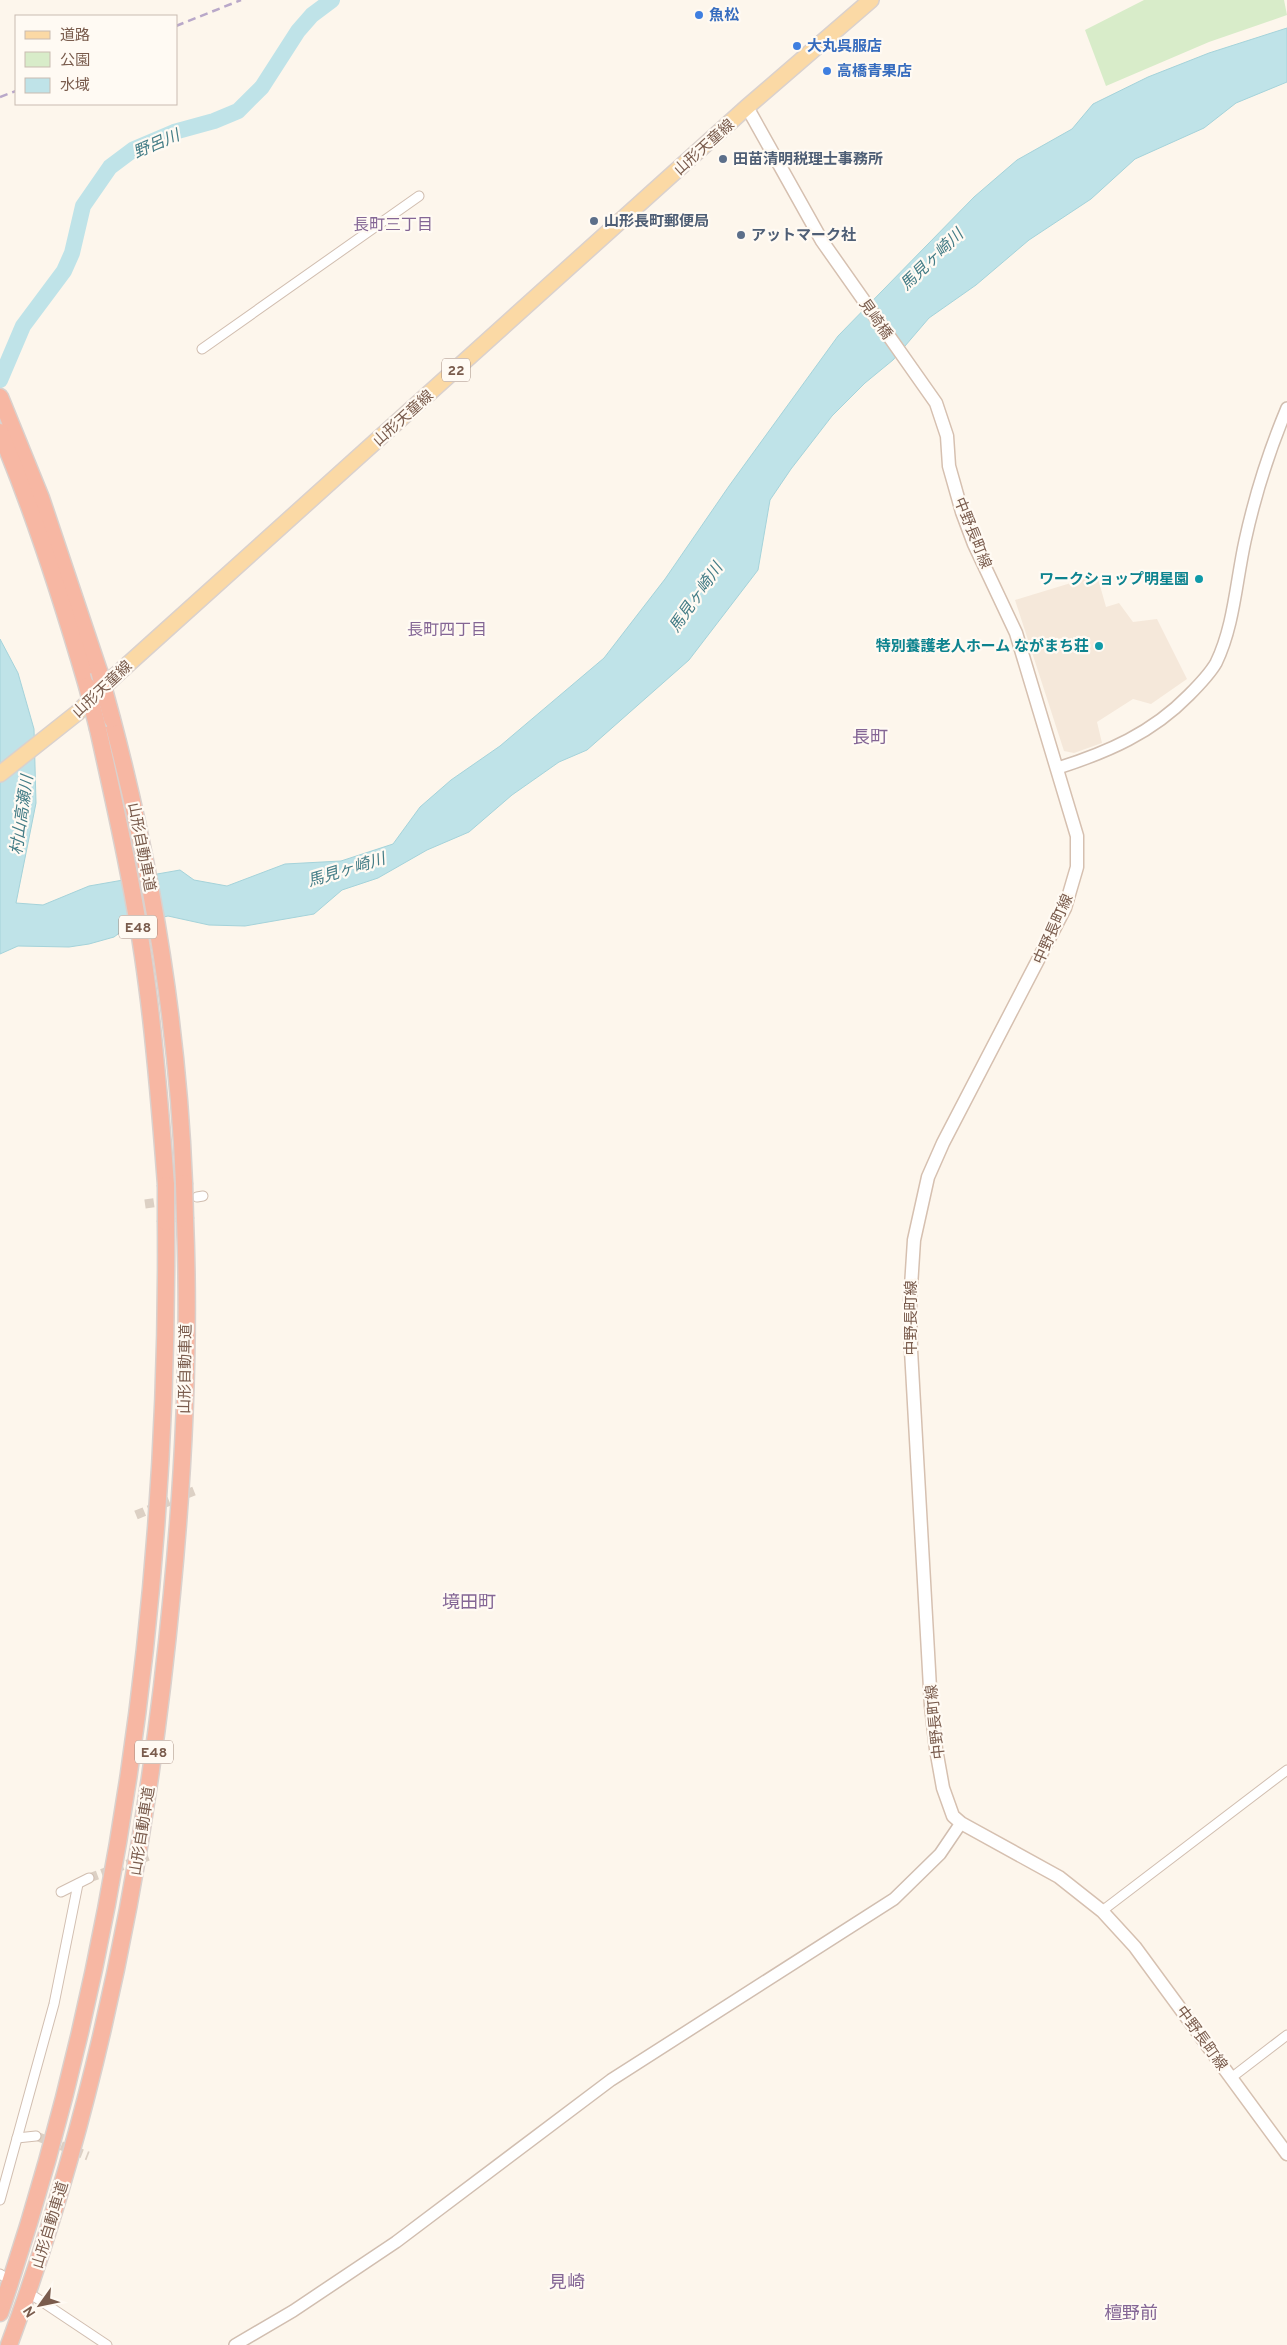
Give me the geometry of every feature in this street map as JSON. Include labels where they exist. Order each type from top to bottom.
[{"type":"highway","name":"山形自動車道","points":[[0,398],[19,441],[72,588],[99,671],[130,785],[150,889],[168,1003],[184,1183],[186,1375],[179,1514],[157,1736],[133,1885],[90,2085],[47,2239],[9,2345]]},
{"type":"highway","name":"山形自動車道","points":[[0,432],[64,610],[87,686],[134,898],[157,1072],[166,1186],[167,1294],[160,1492],[132,1754],[99,1938],[73,2062],[47,2164],[0,2313]]},
{"type":"main road","name":"山形天童線","points":[[0,774],[77,713],[115,676],[747,108],[871,0]]},
{"type":"main road","name":"見崎橋","points":[[747,108],[822,240],[931,397]]},
{"type":"main road","name":"中野長町線","points":[[931,397],[941,413],[947,436],[949,466],[962,512],[974,544],[1016,634],[1058,768],[1077,836],[1079,850],[1073,882],[1065,908],[943,1143],[928,1178],[917,1222],[911,1268],[911,1350],[931,1706],[936,1749],[944,1788],[953,1816],[961,1823],[1059,1877],[1102,1911],[1135,1947],[1287,2154]]},
{"type":"street","points":[[202,350],[419,196]]},
{"type":"street","points":[[1058,768],[1110,750],[1150,728],[1186,698],[1215,664],[1231,617],[1257,492],[1267,457],[1287,408]]},
{"type":"street","points":[[1102,1911],[1287,1770]]},
{"type":"street","points":[[235,2345],[293,2311],[396,2242],[611,2080],[894,1899],[940,1854],[961,1823]]},
{"type":"street","points":[[61,1892],[89,1878]]},
{"type":"street","points":[[0,2200],[54,2004],[78,1884]]},
{"type":"street","points":[[1231,2078],[1287,2035]]},
{"type":"street","points":[[17,2138],[36,2136]]},
{"type":"street","points":[[35,2297],[107,2345]]},
{"type":"shaded area","points":[[1097,575],[1106,607],[1119,603],[1133,622],[1157,619],[1187,679],[1151,704],[1133,699],[1097,722],[1102,743],[1074,753],[1064,751],[1015,600]]},
{"type":"green space","points":[[1144,0],[1284,0],[1287,15],[1209,42],[1106,86],[1085,30]]},
{"type":"water","points":[[1287,28],[1287,82],[1236,103],[1204,128],[1135,159],[1091,199],[1029,240],[976,285],[929,318],[893,360],[865,383],[832,416],[791,469],[770,500],[758,570],[689,660],[587,750],[559,762],[512,795],[469,832],[427,850],[378,878],[342,890],[314,914],[245,926],[209,925],[168,916],[130,925],[114,937],[89,944],[69,947],[18,946],[0,954],[0,639],[18,673],[34,729],[36,803],[16,903],[43,905],[89,886],[180,870],[194,880],[227,886],[285,864],[341,861],[393,844],[420,807],[451,780],[500,746],[604,658],[665,579],[729,486],[838,336],[974,197],[1017,160],[1072,129],[1093,104],[1148,77],[1209,53]]},
{"type":"waterway","name":"野呂川","points":[[0,380],[23,326],[64,271],[72,253],[83,206],[110,167],[134,149],[174,132],[214,121],[238,111],[262,87],[298,31],[312,15],[332,0]]},
{"type":"tunnel","points":[[145,1204],[186,1198]]},
{"type":"tunnel","points":[[136,1515],[194,1491]]},
{"type":"tunnel","points":[[89,1878],[152,1855]]},
{"type":"tunnel","points":[[36,2136],[88,2156]]},
{"type":"railway","points":[[178,25],[241,0]]},
{"type":"railway","points":[[0,97],[15,91]]},
{"type":"place","name":"魚松","points":[[699,15]]},
{"type":"place","name":"大丸呉服店","points":[[797,46]]},
{"type":"place","name":"高橋青果店","points":[[827,71]]},
{"type":"place","name":"田苗清明税理士事務所","points":[[723,159]]},
{"type":"place","name":"山形長町郵便局","points":[[594,221]]},
{"type":"place","name":"アットマーク社","points":[[741,235]]},
{"type":"place","name":"ワークショップ明星園","points":[[1199,579]]},
{"type":"place","name":"特別養護老人ホーム ながまち荘","points":[[1099,646]]},
{"type":"district","name":"長町三丁目","points":[[393,224]]},
{"type":"district","name":"長町四丁目","points":[[447,629]]},
{"type":"district","name":"長町","points":[[870,737]]},
{"type":"district","name":"境田町","points":[[469,1602]]},
{"type":"district","name":"見崎","points":[[567,2282]]},
{"type":"district","name":"檀野前","points":[[1131,2313]]},
{"type":"water label","name":"馬見ヶ崎川","points":[[931,259]]},
{"type":"water label","name":"馬見ヶ崎川","points":[[695,597]]},
{"type":"water label","name":"村山高瀬川","points":[[21,815]]},
{"type":"water label","name":"馬見ヶ崎川","points":[[346,869]]}]
